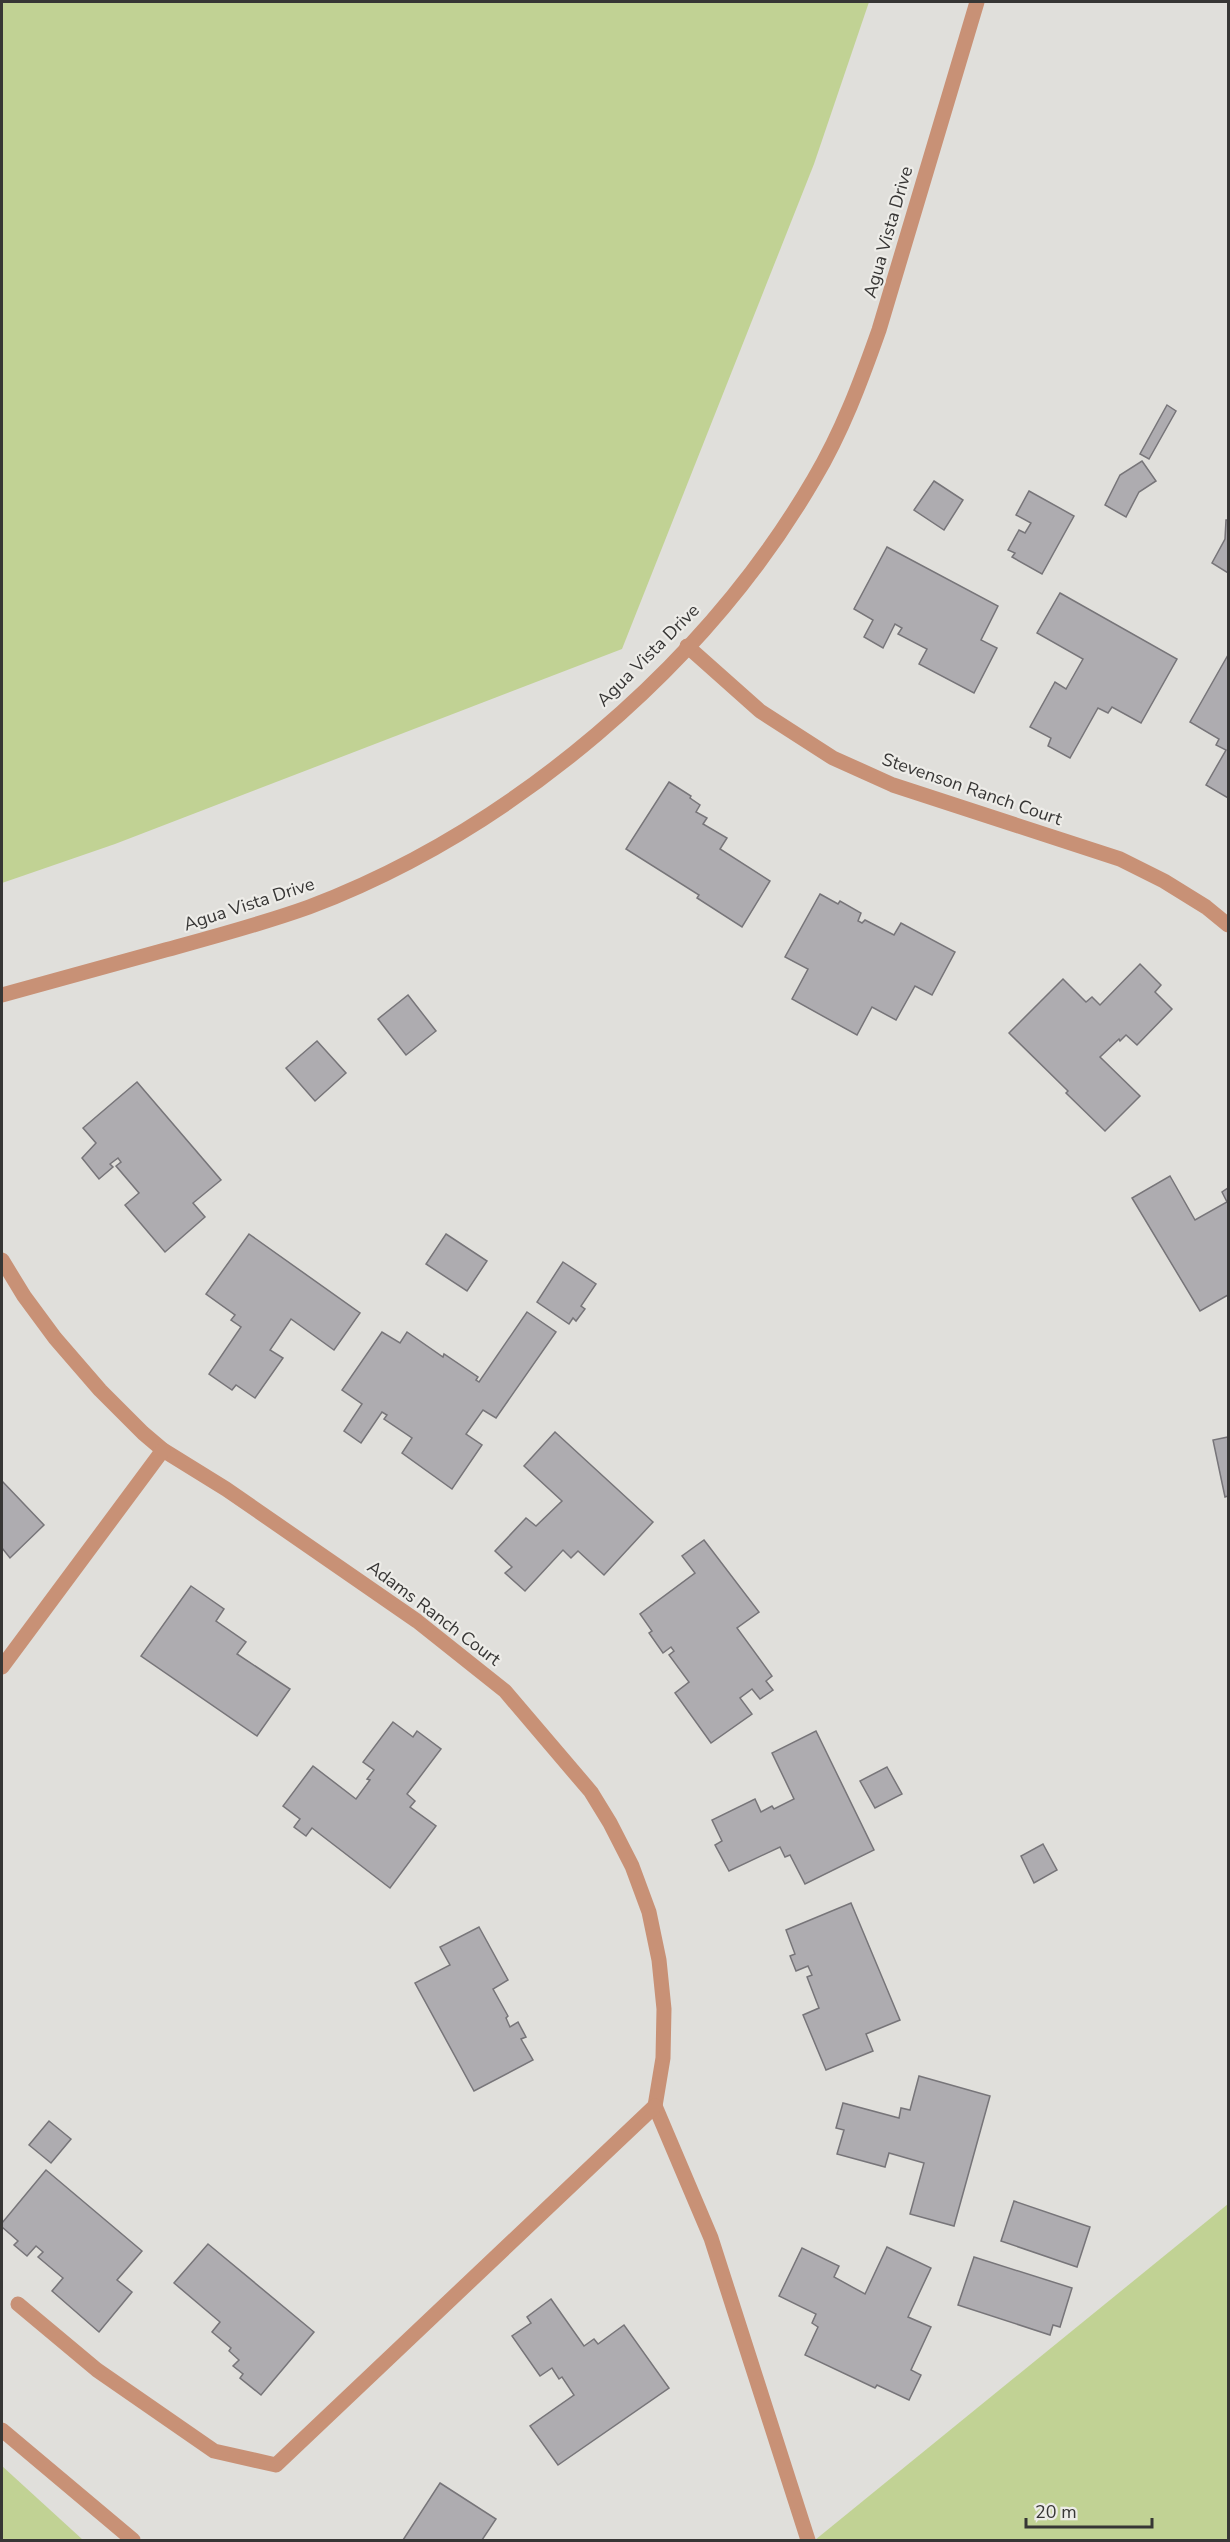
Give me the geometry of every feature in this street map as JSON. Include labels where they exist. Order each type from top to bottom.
[{"type":"street","name":"Agua Vista Drive","points":[[2,995],[236,932],[310,906],[382,874],[450,839],[515,797],[567,758],[633,702],[735,594],[777,537],[815,478],[840,430],[879,330],[976,2]]},
{"type":"street","name":"Stevenson Ranch Court","points":[[687,646],[760,711],[832,758],[893,785],[1120,859],[1164,881],[1228,925]]},
{"type":"street","name":"Adams Ranch Court","points":[[2,1260],[24,1296],[55,1338],[100,1389],[163,1450],[226,1489],[417,1621],[505,1691],[591,1792],[632,1866],[649,1912],[659,1960],[664,2009],[663,2058],[655,2106]]},
{"type":"street","points":[[2,1667],[163,1450]]},
{"type":"street","points":[[18,2304],[97,2370],[214,2451],[276,2465],[655,2106],[711,2238],[808,2541]]},
{"type":"street","points":[[2,2430],[134,2541]]},
{"type":"green space","points":[[2,2],[869,2],[814,164],[622,649],[115,844],[2,883]]},
{"type":"green space","points":[[1228,2204],[1228,2540],[815,2540]]},
{"type":"green space","points":[[2,2466],[83,2540],[2,2540]]},
{"type":"building","points":[[1167,405],[1176,411],[1149,459],[1140,454]]},
{"type":"building","points":[[1142,461],[1156,481],[1139,492],[1126,517],[1105,505],[1120,475]]},
{"type":"building","points":[[934,481],[963,500],[944,530],[914,510]]},
{"type":"building","points":[[1029,491],[1074,516],[1042,574],[1012,557],[1015,553],[1008,550],[1019,530],[1025,533],[1031,523],[1016,515]]},
{"type":"building","points":[[1226,520],[1228,520],[1228,573],[1212,563],[1225,539]]},
{"type":"building","points":[[887,547],[998,606],[981,640],[997,648],[974,693],[919,664],[927,649],[898,634],[902,628],[895,624],[883,648],[864,637],[873,620],[854,609]]},
{"type":"building","points":[[1060,593],[1177,659],[1141,723],[1112,707],[1108,713],[1098,708],[1070,758],[1048,746],[1051,738],[1030,727],[1055,682],[1066,689],[1083,659],[1037,633]]},
{"type":"building","points":[[1228,655],[1228,798],[1206,785],[1226,750],[1216,745],[1219,739],[1190,722]]},
{"type":"building","points":[[669,782],[691,796],[690,798],[700,805],[696,812],[707,818],[703,824],[727,838],[720,849],[770,881],[742,927],[697,898],[699,895],[626,849]]},
{"type":"building","points":[[820,894],[838,904],[840,901],[861,913],[858,921],[862,923],[865,920],[894,935],[901,923],[955,952],[932,995],[915,986],[896,1020],[872,1007],[857,1035],[792,999],[808,969],[785,957]]},
{"type":"building","points":[[1140,964],[1161,985],[1155,992],[1172,1009],[1137,1045],[1126,1035],[1100,1057],[1140,1096],[1105,1131],[1009,1033],[1063,979],[1086,1002],[1092,997],[1100,1005]]},
{"type":"building","points":[[408,995],[436,1031],[406,1055],[378,1019]]},
{"type":"building","points":[[317,1041],[346,1073],[315,1101],[286,1068]]},
{"type":"building","points":[[137,1082],[221,1180],[193,1203],[205,1217],[165,1252],[125,1205],[139,1193],[116,1166],[121,1162],[118,1158],[110,1164],[113,1167],[99,1179],[82,1158],[96,1143],[83,1128]]},
{"type":"building","points":[[1170,1176],[1195,1220],[1227,1202],[1222,1192],[1228,1188],[1228,1295],[1200,1311],[1132,1198]]},
{"type":"building","points":[[249,1234],[360,1313],[334,1350],[291,1319],[270,1350],[283,1358],[255,1398],[236,1385],[232,1390],[209,1374],[241,1327],[231,1320],[235,1315],[206,1294]]},
{"type":"building","points":[[446,1234],[487,1261],[467,1291],[426,1264]]},
{"type":"building","points":[[563,1262],[596,1284],[581,1306],[585,1309],[576,1321],[573,1318],[569,1324],[537,1302]]},
{"type":"building","points":[[527,1312],[556,1332],[496,1418],[483,1410],[466,1434],[482,1445],[452,1489],[402,1453],[412,1438],[384,1419],[387,1415],[382,1412],[361,1443],[344,1431],[362,1404],[342,1390],[382,1332],[400,1343],[407,1332],[443,1357],[444,1354],[478,1377],[476,1380],[479,1382]]},
{"type":"building","points":[[555,1432],[653,1522],[604,1575],[578,1551],[571,1558],[563,1550],[525,1591],[505,1573],[512,1567],[495,1551],[526,1518],[536,1526],[562,1501],[524,1466]]},
{"type":"building","points":[[1228,1437],[1228,1496],[1225,1497],[1213,1440]]},
{"type":"building","points":[[2,1481],[44,1525],[10,1558],[2,1548]]},
{"type":"building","points":[[704,1540],[759,1612],[737,1628],[772,1676],[766,1681],[773,1690],[760,1699],[752,1689],[740,1698],[752,1714],[711,1743],[675,1693],[689,1682],[669,1655],[674,1651],[671,1647],[663,1653],[649,1633],[652,1631],[640,1614],[695,1573],[682,1556]]},
{"type":"building","points":[[191,1586],[224,1609],[216,1621],[246,1642],[237,1654],[290,1689],[257,1736],[141,1656]]},
{"type":"building","points":[[393,1722],[413,1737],[417,1731],[441,1749],[407,1794],[415,1801],[410,1807],[436,1826],[390,1888],[312,1828],[306,1836],[294,1827],[300,1819],[283,1806],[313,1766],[356,1799],[370,1780],[367,1779],[374,1770],[363,1762]]},
{"type":"building","points":[[816,1731],[874,1850],[805,1884],[790,1855],[785,1857],[780,1847],[729,1871],[715,1845],[722,1841],[712,1820],[755,1799],[761,1812],[772,1806],[774,1809],[794,1799],[772,1753]]},
{"type":"building","points":[[887,1767],[902,1794],[875,1808],[860,1781]]},
{"type":"building","points":[[1043,1844],[1057,1870],[1034,1883],[1021,1856]]},
{"type":"building","points":[[851,1903],[900,2020],[866,2034],[873,2051],[826,2070],[803,2015],[819,2008],[807,1977],[812,1975],[808,1966],[796,1971],[790,1956],[795,1954],[786,1930]]},
{"type":"building","points":[[479,1927],[508,1980],[493,1989],[508,2016],[506,2018],[510,2027],[518,2022],[526,2037],[521,2039],[533,2060],[474,2091],[415,1983],[450,1965],[440,1947]]},
{"type":"building","points":[[919,2076],[990,2096],[954,2226],[910,2214],[924,2163],[889,2153],[885,2167],[837,2154],[844,2130],[836,2128],[843,2103],[899,2118],[901,2108],[910,2110]]},
{"type":"building","points":[[49,2121],[71,2139],[51,2163],[29,2145]]},
{"type":"building","points":[[46,2170],[142,2251],[117,2280],[132,2292],[99,2332],[52,2291],[63,2278],[38,2257],[43,2252],[36,2246],[27,2256],[14,2245],[18,2241],[2,2227],[2,2223]]},
{"type":"building","points":[[1014,2201],[1090,2227],[1077,2267],[1001,2241]]},
{"type":"building","points":[[208,2244],[314,2332],[261,2395],[240,2378],[243,2374],[233,2366],[239,2360],[229,2351],[231,2348],[212,2332],[220,2322],[174,2283]]},
{"type":"building","points":[[887,2247],[931,2268],[908,2317],[931,2327],[911,2370],[921,2375],[909,2400],[877,2385],[875,2388],[805,2355],[818,2327],[812,2323],[816,2314],[779,2296],[802,2248],[839,2266],[834,2277],[865,2294]]},
{"type":"building","points":[[974,2257],[1072,2288],[1060,2327],[1053,2325],[1050,2335],[958,2305]]},
{"type":"building","points":[[551,2299],[584,2346],[594,2339],[598,2344],[624,2325],[669,2388],[558,2465],[530,2426],[574,2395],[562,2377],[559,2379],[552,2368],[540,2376],[512,2336],[531,2323],[527,2317]]},
{"type":"building","points":[[440,2483],[496,2519],[482,2540],[403,2540]]}]
